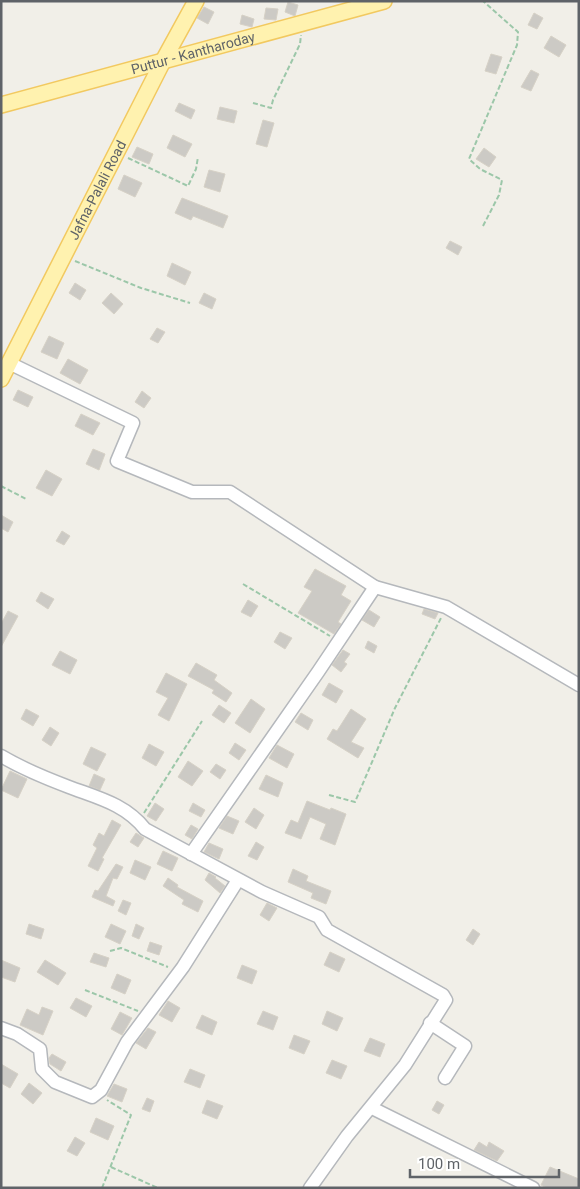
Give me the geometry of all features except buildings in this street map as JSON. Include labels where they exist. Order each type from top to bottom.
[{"type":"main road","name":"Jafna-Palali Road","points":[[1,379],[196,1]]},
{"type":"main road","name":"Puttur - Kantharoday","points":[[1,105],[384,1]]},
{"type":"street","points":[[9,363],[133,424],[118,461],[192,492],[230,492],[374,586],[446,606],[579,685]]},
{"type":"street","points":[[191,854],[338,642],[374,586]]},
{"type":"street","points":[[1,756],[21,768],[104,799],[139,821],[146,830],[262,892],[319,916],[327,930],[443,994],[446,1000],[405,1065],[372,1108],[347,1136],[310,1188]]},
{"type":"street","points":[[1,1028],[17,1034],[40,1049],[42,1069],[56,1082],[92,1097],[101,1090],[127,1042],[180,971],[238,880]]},
{"type":"street","points":[[430,1023],[466,1046],[445,1078]]},
{"type":"street","points":[[372,1108],[533,1188]]},
{"type":"path","points":[[483,1],[518,32],[517,45],[469,159],[480,170],[502,180],[500,195],[483,226]]},
{"type":"path","points":[[253,103],[271,108],[300,44],[303,23]]},
{"type":"path","points":[[117,152],[188,186],[196,169],[198,157]]},
{"type":"path","points":[[64,255],[87,267],[141,288],[190,303]]},
{"type":"path","points":[[1,486],[26,499]]},
{"type":"path","points":[[243,584],[338,642]]},
{"type":"path","points":[[329,795],[354,802],[395,708],[446,606]]},
{"type":"path","points":[[139,821],[202,721]]},
{"type":"path","points":[[110,951],[121,948],[180,971]]},
{"type":"path","points":[[85,990],[147,1014]]},
{"type":"path","points":[[96,1094],[131,1115],[102,1188]]},
{"type":"path","points":[[111,1167],[158,1188]]}]
